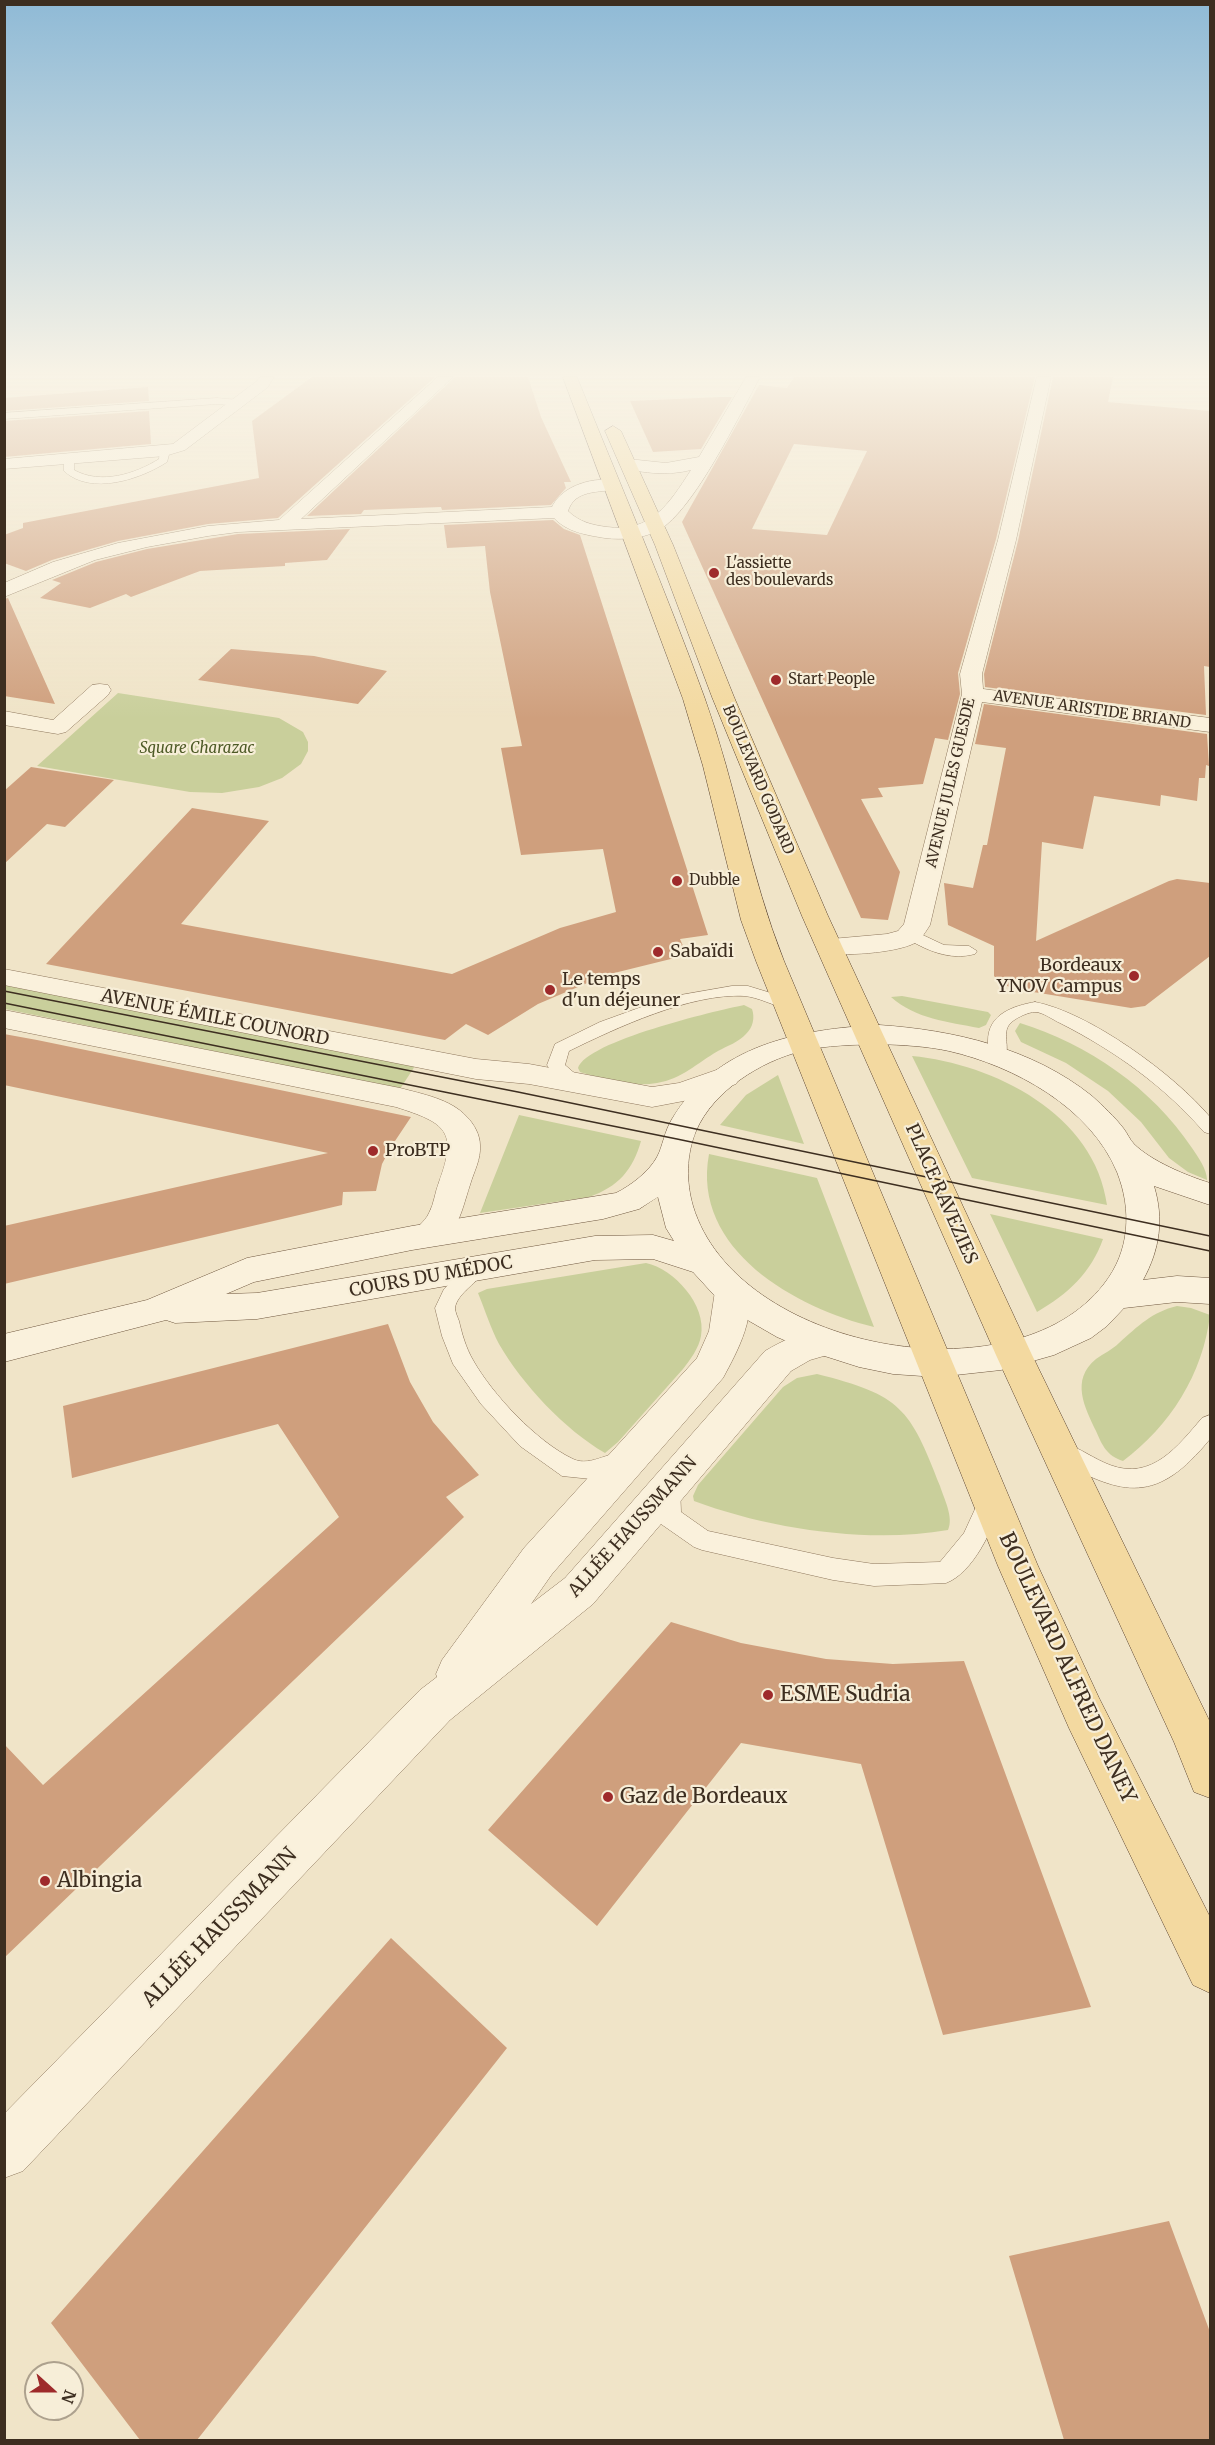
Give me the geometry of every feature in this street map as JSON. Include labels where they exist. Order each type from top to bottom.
[{"type":"main road","name":"BOULEVARD GODARD","points":[[613,491],[694,699],[715,766],[754,920],[804,1041]]},
{"type":"main road","name":"BOULEVARD GODARD","points":[[640,491],[749,762],[868,1033]]},
{"type":"main road","name":"PLACE RAVEZIES","points":[[868,1033],[1014,1355]]},
{"type":"main road","points":[[804,1041],[934,1364]]},
{"type":"main road","points":[[1014,1355],[1193,1735],[1210,1776]]},
{"type":"main road","name":"BOULEVARD ALFRED DANEY","points":[[934,1364],[1084,1713],[1210,1968]]},
{"type":"street","points":[[284,525],[321,491]]},
{"type":"street","points":[[577,491],[561,503],[559,512],[565,520],[591,531],[630,533],[655,525],[680,500],[685,491]]},
{"type":"street","name":"AVENUE JULES GUESDE","points":[[910,934],[917,925],[973,694],[970,674],[1018,491]]},
{"type":"street","points":[[4,591],[48,571],[132,544],[195,532],[284,525],[559,512]]},
{"type":"street","points":[[4,718],[58,727],[100,690]]},
{"type":"street","name":"AVENUE ARISTIDE BRIAND","points":[[973,694],[1210,725]]},
{"type":"street","points":[[830,946],[887,942],[908,937],[910,934]]},
{"type":"street","name":"AVENUE ÉMILE COUNORD","points":[[4,977],[426,1059],[577,1083]]},
{"type":"street","points":[[4,1018],[400,1098],[445,1114],[458,1125],[464,1135],[464,1156],[440,1226],[428,1235]]},
{"type":"street","points":[[577,1083],[652,1097],[683,1092],[725,1077],[761,1056],[804,1041],[868,1033],[933,1038],[998,1055],[1029,1069],[1075,1099],[1106,1127],[1123,1151],[1140,1186],[1144,1223],[1135,1268],[1116,1296],[1090,1321],[1055,1341],[1014,1355],[934,1364],[895,1361],[858,1354],[821,1343],[772,1320],[732,1291],[705,1263],[684,1229],[673,1194],[673,1159],[683,1126],[700,1100],[725,1077]]},
{"type":"street","points":[[1123,1151],[1154,1174],[1175,1185],[1210,1194]]},
{"type":"street","name":"COURS DU MÉDOC","points":[[4,1348],[154,1311],[247,1271],[428,1235],[600,1208],[629,1200],[652,1183],[673,1159]]},
{"type":"street","name":"COURS DU MÉDOC","points":[[154,1311],[257,1306],[596,1248],[653,1247],[705,1263]]},
{"type":"street","points":[[1116,1296],[1177,1289],[1210,1291]]},
{"type":"street","name":"ALLÉE HAUSSMANN","points":[[435,1705],[538,1561],[710,1368],[726,1337],[731,1313],[732,1291]]},
{"type":"street","name":"ALLÉE HAUSSMANN","points":[[4,2152],[435,1705],[579,1591],[778,1361],[800,1349],[821,1343]]},
{"type":"lane","points":[[910,934],[938,950],[956,953],[969,951]]},
{"type":"lane","points":[[577,1083],[560,1072],[556,1065],[561,1048],[606,1026],[675,1002],[732,991],[748,991],[788,1004]]},
{"type":"lane","points":[[998,1055],[995,1034],[1000,1022],[1010,1014],[1035,1007],[1091,1032],[1128,1054],[1192,1105],[1210,1128]]},
{"type":"lane","points":[[476,1269],[451,1294],[445,1308],[452,1336],[464,1364],[489,1398],[528,1440],[570,1468],[591,1470],[628,1460]]},
{"type":"lane","points":[[1059,1449],[1097,1472],[1130,1481],[1151,1479],[1188,1452],[1210,1424]]},
{"type":"lane","points":[[669,1488],[669,1517],[702,1540],[810,1565],[874,1575],[946,1572],[967,1551],[982,1527],[990,1498]]},
{"type":"green space","name":"Square Charazac","points":[[118,693],[279,718],[303,732],[308,742],[308,751],[301,764],[282,778],[259,787],[222,793],[190,792],[37,766]]},
{"type":"green space","points":[[4,985],[415,1066],[400,1089],[5,1009]]},
{"type":"green space","points":[[902,996],[988,1012],[991,1015],[986,1025],[979,1028],[944,1021],[922,1015],[891,997]]},
{"type":"green space","points":[[744,1005],[752,1009],[753,1016],[752,1025],[746,1034],[674,1078],[657,1083],[628,1083],[589,1075],[580,1072],[578,1068],[587,1058],[627,1038],[681,1020]]},
{"type":"green space","points":[[1020,1023],[1070,1043],[1094,1056],[1138,1088],[1176,1126],[1202,1163],[1207,1180],[1188,1172],[1169,1158],[1141,1122],[1108,1091],[1066,1063],[1021,1042],[1015,1031]]},
{"type":"green space","points":[[912,1056],[943,1061],[975,1070],[1007,1083],[1036,1099],[1062,1120],[1083,1144],[1099,1173],[1107,1205],[972,1178]]},
{"type":"green space","points":[[778,1075],[804,1144],[720,1125],[746,1095]]},
{"type":"green space","points":[[519,1115],[641,1141],[629,1169],[616,1183],[599,1193],[589,1197],[480,1213]]},
{"type":"green space","points":[[709,1154],[817,1178],[874,1327],[844,1318],[783,1289],[756,1269],[733,1246],[716,1219],[708,1188]]},
{"type":"green space","points":[[990,1214],[1103,1239],[1092,1262],[1077,1282],[1059,1298],[1037,1312]]},
{"type":"green space","points":[[646,1263],[667,1273],[686,1290],[699,1312],[702,1324],[701,1336],[696,1349],[683,1369],[618,1442],[605,1453],[560,1419],[520,1375],[499,1344],[478,1293],[487,1289]]},
{"type":"green space","points":[[1177,1306],[1210,1315],[1200,1358],[1182,1397],[1169,1415],[1140,1447],[1123,1461],[1117,1459],[1103,1445],[1084,1404],[1083,1376],[1096,1359],[1114,1348],[1146,1320]]},
{"type":"green space","points":[[817,1374],[867,1389],[885,1398],[910,1422],[930,1460],[946,1502],[950,1519],[948,1530],[886,1535],[820,1531],[754,1519],[694,1501],[693,1496],[698,1485],[783,1387],[797,1378]]},
{"type":"building","points":[[190,491],[308,491],[278,518],[208,524],[118,541],[52,560],[26,571],[4,563],[4,535],[23,528],[23,523]]},
{"type":"building","points":[[334,491],[563,491],[551,505],[442,510],[441,507],[364,510],[361,514],[307,516]]},
{"type":"building","points":[[699,491],[771,491],[752,529],[827,535],[848,491],[1008,491],[958,673],[960,694],[948,740],[935,738],[923,784],[878,788],[883,797],[861,799],[900,872],[888,920],[861,918],[682,522]]},
{"type":"building","points":[[1029,491],[1210,491],[1210,667],[1204,666],[1206,715],[985,687],[984,674]]},
{"type":"building","points":[[553,520],[564,529],[580,535],[708,935],[680,939],[687,955],[606,975],[538,1004],[488,1035],[466,1024],[445,1040],[46,964],[192,808],[269,821],[181,924],[452,974],[560,928],[616,912],[603,849],[521,855],[501,748],[522,746],[490,592],[485,546],[447,548],[444,525]]},
{"type":"building","points":[[350,529],[327,560],[285,563],[285,566],[200,571],[131,597],[126,594],[90,608],[40,598],[61,583],[52,580],[96,562],[147,549],[238,534]]},
{"type":"building","points":[[8,598],[55,704],[4,696],[4,599]]},
{"type":"building","points":[[231,649],[314,656],[387,671],[358,704],[198,680]]},
{"type":"building","points":[[984,704],[1207,734],[1209,766],[1206,765],[1205,778],[1199,778],[1197,801],[1161,795],[1160,806],[1094,796],[1083,849],[1042,842],[1036,941],[1169,881],[1177,879],[1210,883],[1210,956],[1145,1006],[1131,1008],[1015,989],[1002,984],[994,976],[994,946],[948,925],[944,883],[973,888],[983,845],[987,845],[1006,748],[975,744]]},
{"type":"building","points":[[31,767],[114,780],[65,827],[47,824],[4,864],[4,791]]},
{"type":"building","points":[[4,1034],[411,1117],[382,1164],[376,1191],[343,1192],[342,1205],[4,1284],[4,1226],[328,1153],[4,1085]]},
{"type":"building","points":[[388,1324],[410,1382],[433,1422],[479,1475],[446,1497],[464,1517],[4,1958],[4,1744],[43,1785],[339,1517],[278,1424],[72,1478],[63,1406]]},
{"type":"building","name":"Gaz de Bordeaux","points":[[671,1622],[741,1643],[826,1659],[893,1664],[964,1661],[1091,2007],[943,2035],[861,1764],[741,1743],[597,1926],[488,1830]]},
{"type":"building","points":[[391,1938],[507,2048],[197,2440],[140,2440],[84,2366],[84,2361],[80,2361],[51,2323]]},
{"type":"building","points":[[1169,2221],[1210,2332],[1210,2440],[1064,2440],[1009,2256]]},
{"type":"tram line","points":[[4,991],[518,1092],[1210,1236]]},
{"type":"tram line","points":[[4,1003],[677,1139],[1210,1251]]},
{"type":"place","name":"L'assiette des boulevards","points":[[714,573]]},
{"type":"place","name":"Start People","points":[[776,680]]},
{"type":"place","name":"Dubble","points":[[677,881]]},
{"type":"place","name":"Sabaïdi","points":[[658,952]]},
{"type":"place","name":"Bordeaux YNOV Campus","points":[[1134,976]]},
{"type":"place","name":"Le temps d'un déjeuner","points":[[550,990]]},
{"type":"place","name":"ProBTP","points":[[373,1151]]},
{"type":"place","name":"ESME Sudria","points":[[768,1695]]},
{"type":"place","name":"Gaz de Bordeaux","points":[[608,1797]]},
{"type":"place","name":"Albingia","points":[[45,1881]]}]
